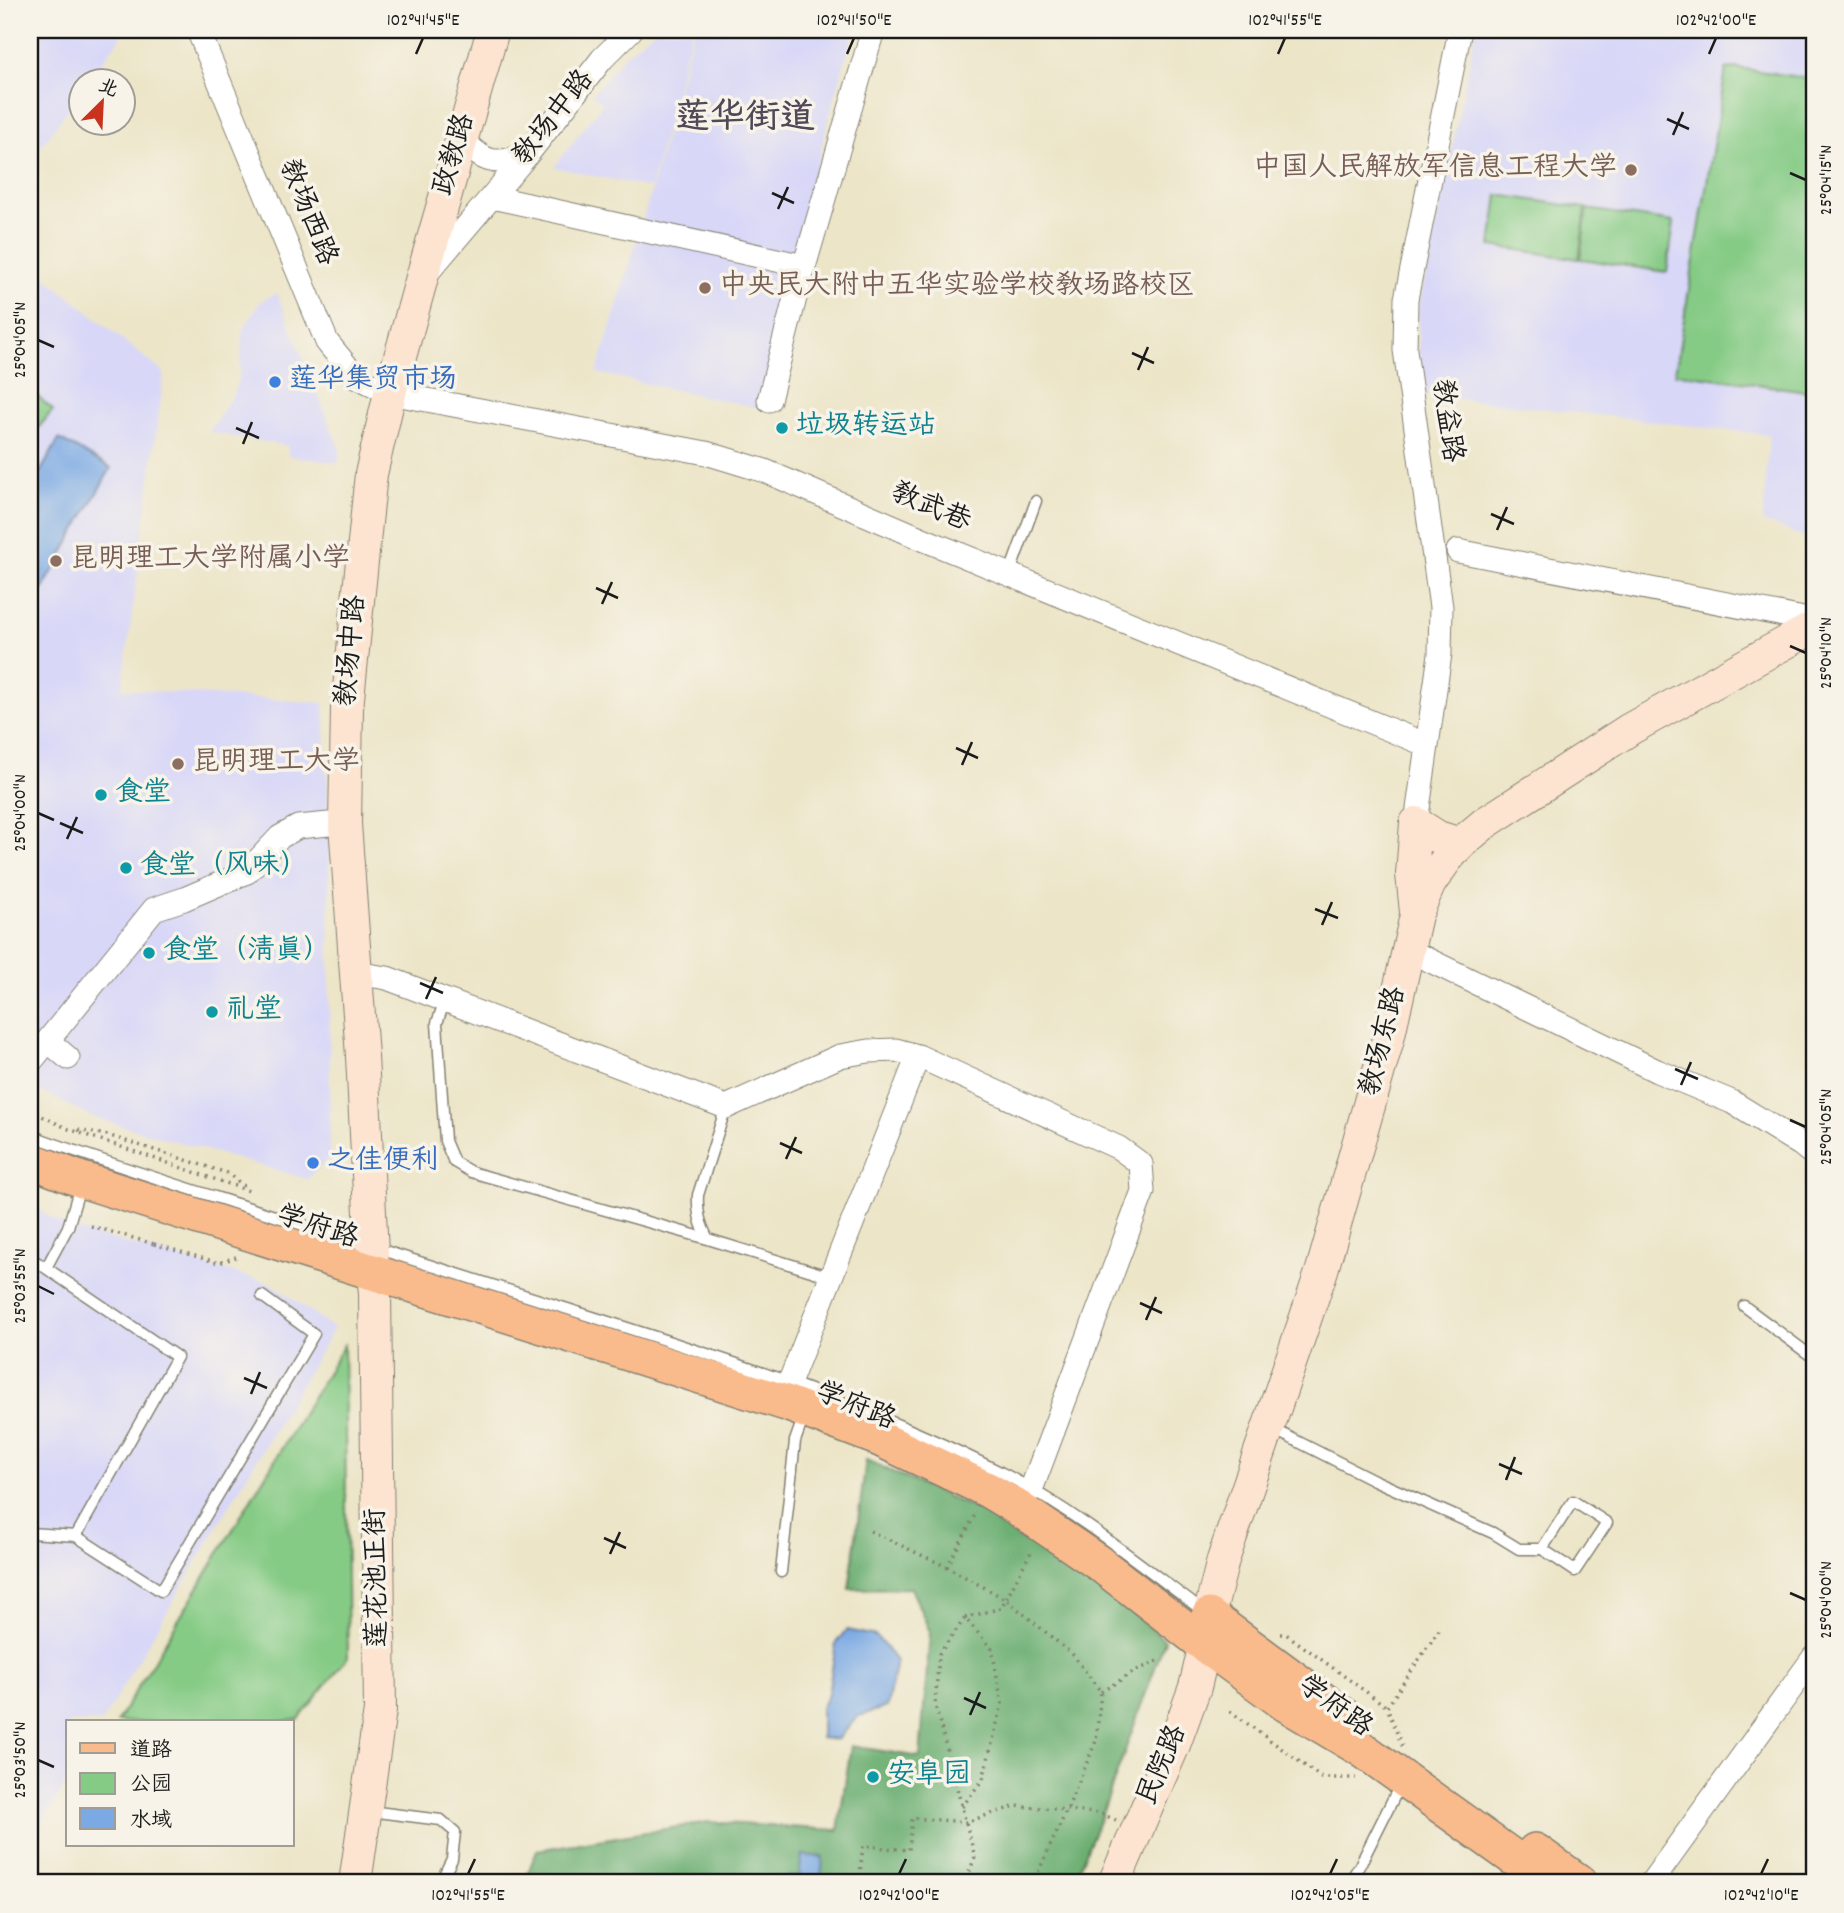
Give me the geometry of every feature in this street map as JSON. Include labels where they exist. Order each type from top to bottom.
[{"type":"main road","name":"政教路","points":[[421,281],[493,30]]},
{"type":"main road","name":"教场中路","points":[[372,1259],[362,1056],[337,824],[371,474],[421,281]]},
{"type":"main road","name":"教场东路","points":[[1207,1630],[1223,1560],[1322,1270],[1388,1039],[1416,915],[1430,883],[1460,844],[1485,823],[1630,729],[1814,626]]},
{"type":"main road","points":[[1416,915],[1412,874],[1416,823],[1438,837],[1460,844]]},
{"type":"main road","name":"学府路","points":[[30,1160],[82,1180],[372,1259],[715,1380],[798,1396],[878,1438],[988,1490],[1045,1525],[1100,1564],[1207,1630],[1286,1704],[1363,1751],[1406,1770],[1580,1883]]},
{"type":"main road","name":"莲花池正街","points":[[355,1883],[380,1710],[376,1294],[372,1259]]},
{"type":"main road","name":"民院路","points":[[1114,1883],[1174,1745],[1195,1687],[1207,1630]]},
{"type":"main road","name":"学府路","points":[[1406,1770],[1549,1883]]},
{"type":"street","name":"教场西路","points":[[198,30],[327,342],[354,374],[390,393]]},
{"type":"street","name":"教场中路","points":[[421,281],[527,155],[602,59],[631,30]]},
{"type":"street","points":[[769,400],[804,266],[873,30]]},
{"type":"street","name":"教益路","points":[[1416,823],[1440,654],[1441,607],[1405,350],[1406,299],[1460,30]]},
{"type":"street","points":[[461,138],[474,152],[488,161],[509,161],[527,155]]},
{"type":"street","points":[[492,197],[804,266]]},
{"type":"street","name":"教武巷","points":[[390,393],[706,453],[765,471],[1009,575],[1427,745]]},
{"type":"street","points":[[1458,551],[1814,621]]},
{"type":"street","points":[[30,1059],[33,1059],[48,1041],[154,909],[247,872],[280,837],[298,827],[337,824]]},
{"type":"street","points":[[1408,950],[1657,1071],[1732,1102],[1814,1155]]},
{"type":"street","points":[[355,973],[387,978],[726,1107],[840,1056],[896,1050],[918,1056],[1119,1148],[1141,1164],[1143,1191],[1031,1490]]},
{"type":"street","points":[[48,1041],[68,1058]]},
{"type":"street","points":[[798,1396],[831,1277],[918,1056]]},
{"type":"street","points":[[1651,1883],[1814,1657]]},
{"type":"lane","points":[[1009,575],[1036,501]]},
{"type":"lane","points":[[446,1000],[437,1023],[445,1142],[454,1163],[471,1172],[831,1277]]},
{"type":"lane","points":[[708,1239],[697,1210],[698,1195],[726,1107]]},
{"type":"lane","name":"学府路","points":[[30,1135],[372,1259]]},
{"type":"lane","points":[[46,1268],[68,1227],[82,1180]]},
{"type":"lane","points":[[30,1258],[177,1357],[76,1536]]},
{"type":"lane","points":[[30,1533],[76,1536],[161,1591],[314,1334],[262,1296]]},
{"type":"lane","points":[[1744,1306],[1814,1358]]},
{"type":"lane","points":[[781,1572],[798,1396]]},
{"type":"lane","name":"学府路","points":[[798,1396],[893,1422],[1009,1477],[1107,1539],[1207,1630]]},
{"type":"lane","points":[[1269,1426],[1374,1480],[1493,1533],[1519,1549],[1542,1549],[1575,1571],[1607,1523],[1573,1501],[1542,1549]]},
{"type":"lane","points":[[1349,1883],[1362,1863],[1406,1770]]},
{"type":"lane","points":[[367,1811],[441,1820],[455,1832],[452,1860],[442,1883]]},
{"type":"path","points":[[66,1128],[107,1135],[227,1173],[251,1191]]},
{"type":"path","points":[[91,1226],[219,1263],[243,1255]]},
{"type":"path","points":[[947,1567],[988,1490]]},
{"type":"path","points":[[965,1883],[975,1857],[935,1705],[939,1654],[965,1618],[1001,1608],[1045,1525]]},
{"type":"path","points":[[870,1531],[947,1567],[1007,1600],[1073,1654],[1101,1692],[1096,1741],[1033,1883]]},
{"type":"path","points":[[962,1807],[983,1779],[1002,1703],[992,1648],[965,1618]]},
{"type":"path","points":[[1387,1707],[1441,1628]]},
{"type":"path","points":[[1286,1634],[1387,1707],[1406,1770]]},
{"type":"path","points":[[1101,1692],[1135,1671],[1158,1661]]},
{"type":"path","points":[[1230,1711],[1322,1778]]},
{"type":"path","points":[[859,1883],[863,1846],[909,1850],[912,1818],[966,1822],[1016,1806],[1102,1814],[1138,1828]]},
{"type":"shaded area","points":[[30,30],[126,30],[99,66],[66,66],[66,112],[30,162]]},
{"type":"shaded area","points":[[655,30],[692,30],[650,188],[554,167],[603,103],[592,94],[625,55]]},
{"type":"shaded area","name":"中央民大附中五华实验学校教场路校区","points":[[694,30],[854,30],[827,125],[759,408],[597,373],[648,202]]},
{"type":"shaded area","name":"中国人民解放军信息工程大学","points":[[1476,30],[1814,30],[1814,540],[1763,522],[1769,435],[1427,395],[1419,362],[1418,311]]},
{"type":"shaded area","name":"昆明理工大学","points":[[30,265],[164,373],[122,689],[324,703],[329,824],[330,1158],[307,1179],[92,1117],[30,1086]]},
{"type":"shaded area","name":"莲华集贸市场","points":[[277,293],[340,450],[338,463],[288,456],[288,446],[209,432],[234,393],[240,372],[243,330],[261,301]]},
{"type":"shaded area","points":[[30,1205],[68,1227],[270,1283],[334,1328],[103,1720],[66,1720],[66,1783],[30,1845]]},
{"type":"green space","points":[[1737,68],[1814,79],[1814,392],[1675,373],[1726,69]]},
{"type":"green space","points":[[1498,195],[1586,208],[1579,259],[1491,246]]},
{"type":"green space","points":[[1587,209],[1674,222],[1667,272],[1580,259]]},
{"type":"green space","points":[[30,390],[53,410],[30,438]]},
{"type":"green space","points":[[344,1345],[348,1657],[299,1719],[118,1720]]},
{"type":"green space","points":[[866,1460],[978,1510],[1035,1544],[1101,1587],[1165,1640],[1102,1814],[1073,1883],[524,1883],[537,1850],[708,1822],[838,1830],[851,1746],[920,1757],[930,1632],[911,1588],[849,1589]]},
{"type":"water","points":[[59,439],[111,468],[41,592],[30,585],[30,490]]},
{"type":"water","points":[[846,1630],[876,1636],[896,1661],[887,1707],[858,1716],[837,1740],[821,1738],[821,1708],[828,1695],[836,1643]]},
{"type":"water","points":[[802,1855],[823,1857],[821,1879],[828,1883],[784,1883],[785,1877],[799,1876]]},
{"type":"place","name":"中国人民解放军信息工程大学","points":[[1631,170]]},
{"type":"place","name":"中央民大附中五华实验学校教场路校区","points":[[705,288]]},
{"type":"place","name":"莲华集贸市场","points":[[275,382]]},
{"type":"place","name":"垃圾转运站","points":[[782,428]]},
{"type":"place","name":"昆明理工大学附属小学","points":[[56,561]]},
{"type":"place","name":"昆明理工大学","points":[[178,764]]},
{"type":"place","name":"食堂","points":[[101,795]]},
{"type":"place","name":"食堂（风味）","points":[[126,868]]},
{"type":"place","name":"食堂（清真）","points":[[149,953]]},
{"type":"place","name":"礼堂","points":[[212,1012]]},
{"type":"place","name":"之佳便利","points":[[313,1163]]},
{"type":"place","name":"安阜园","points":[[873,1777]]},
{"type":"district","name":"莲华街道","points":[[745,120]]}]
